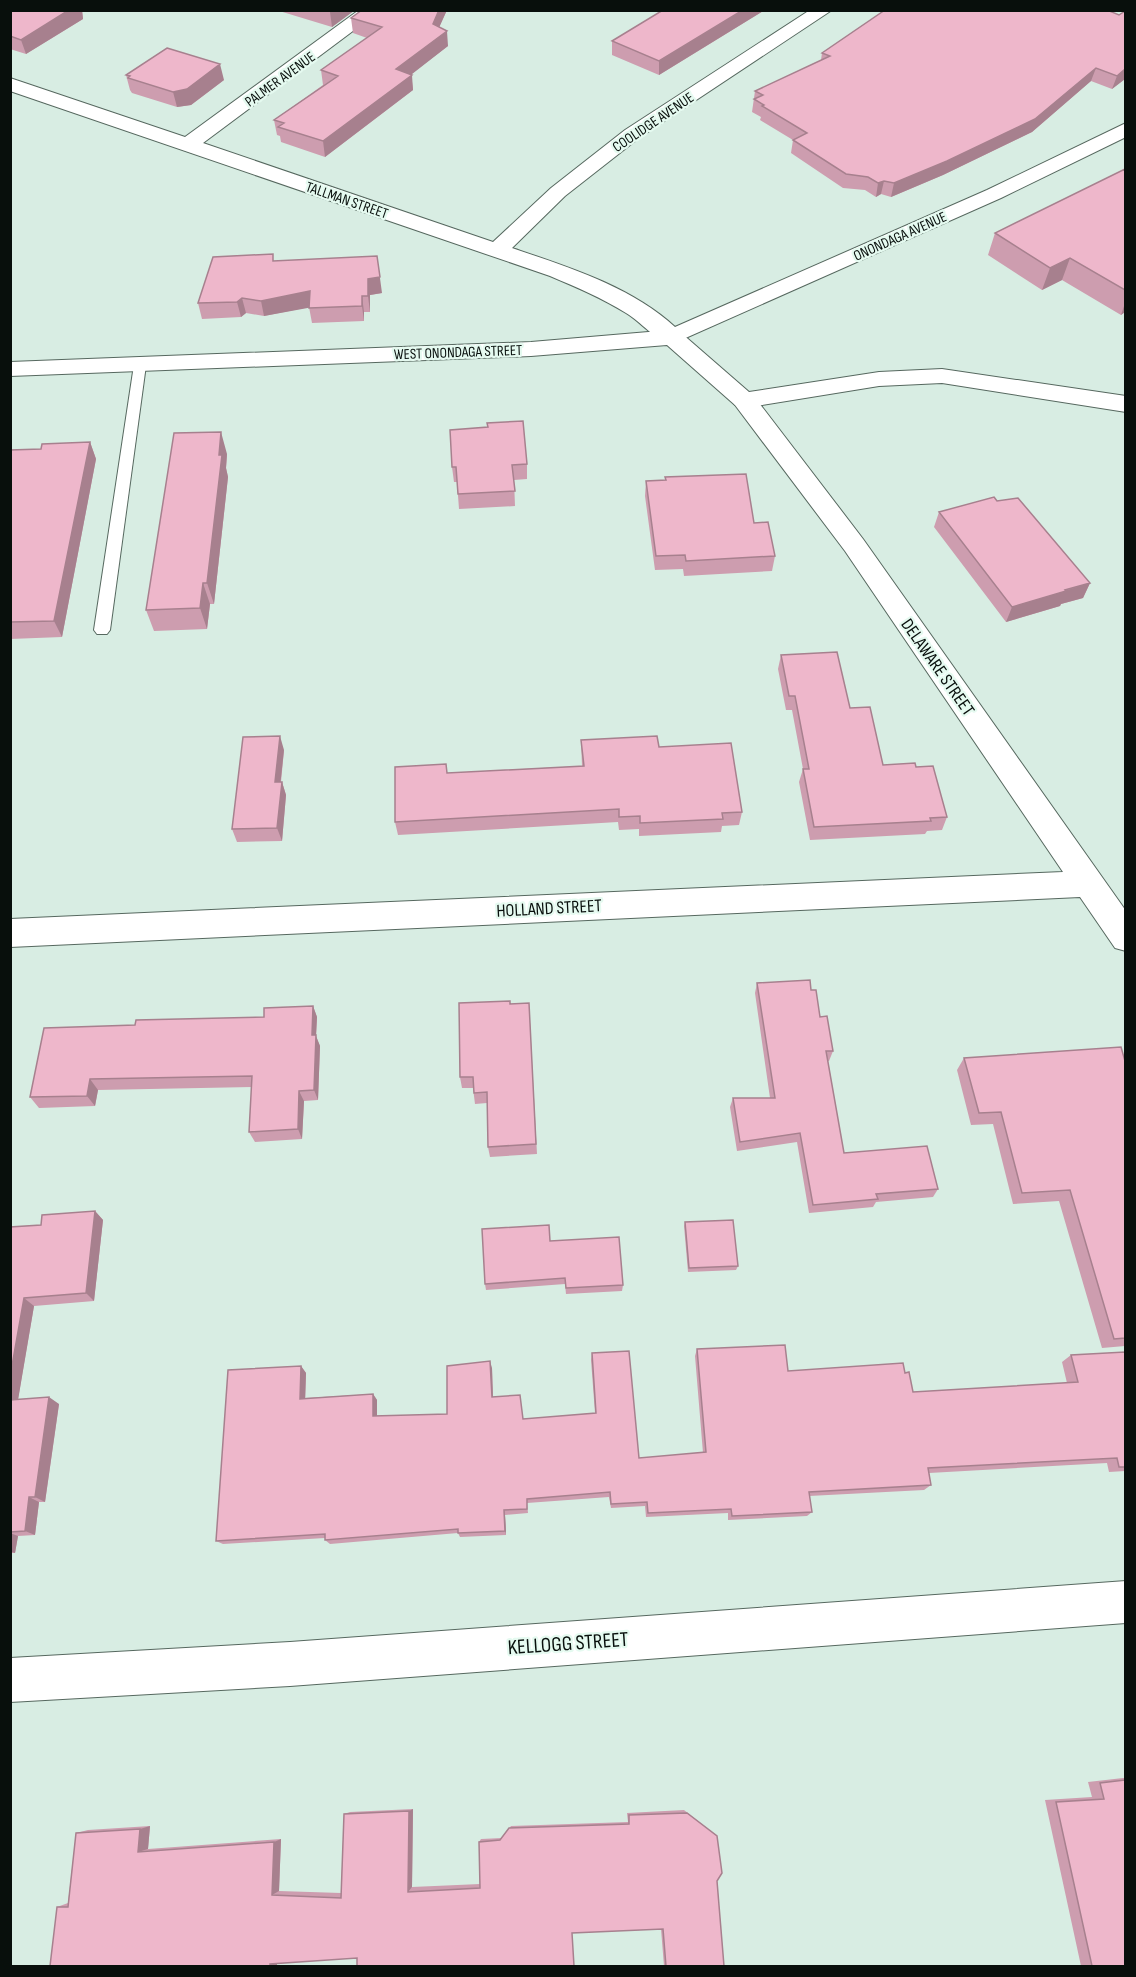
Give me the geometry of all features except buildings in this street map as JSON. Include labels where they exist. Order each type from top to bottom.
[{"type":"street","name":"PALMER AVENUE","points":[[187,146],[372,10]]},
{"type":"street","name":"COOLIDGE AVENUE","points":[[496,251],[558,192],[632,134],[823,10]]},
{"type":"street","name":"TALLMAN STREET","points":[[10,84],[558,271],[623,299],[663,327],[672,337]]},
{"type":"street","name":"ONONDAGA AVENUE","points":[[672,337],[994,194],[1125,129]]},
{"type":"street","name":"WEST ONONDAGA STREET","points":[[10,369],[531,349],[672,337]]},
{"type":"street","points":[[672,337],[744,400],[879,379],[942,376],[1125,404]]},
{"type":"street","name":"DELAWARE STREET","points":[[744,400],[854,545],[1125,938]]},
{"type":"street","name":"HOLLAND STREET","points":[[10,933],[1088,884]]},
{"type":"street","name":"KELLOGG STREET","points":[[10,1680],[290,1664],[1125,1602]]},
{"type":"lane","points":[[102,630],[140,365]]}]
